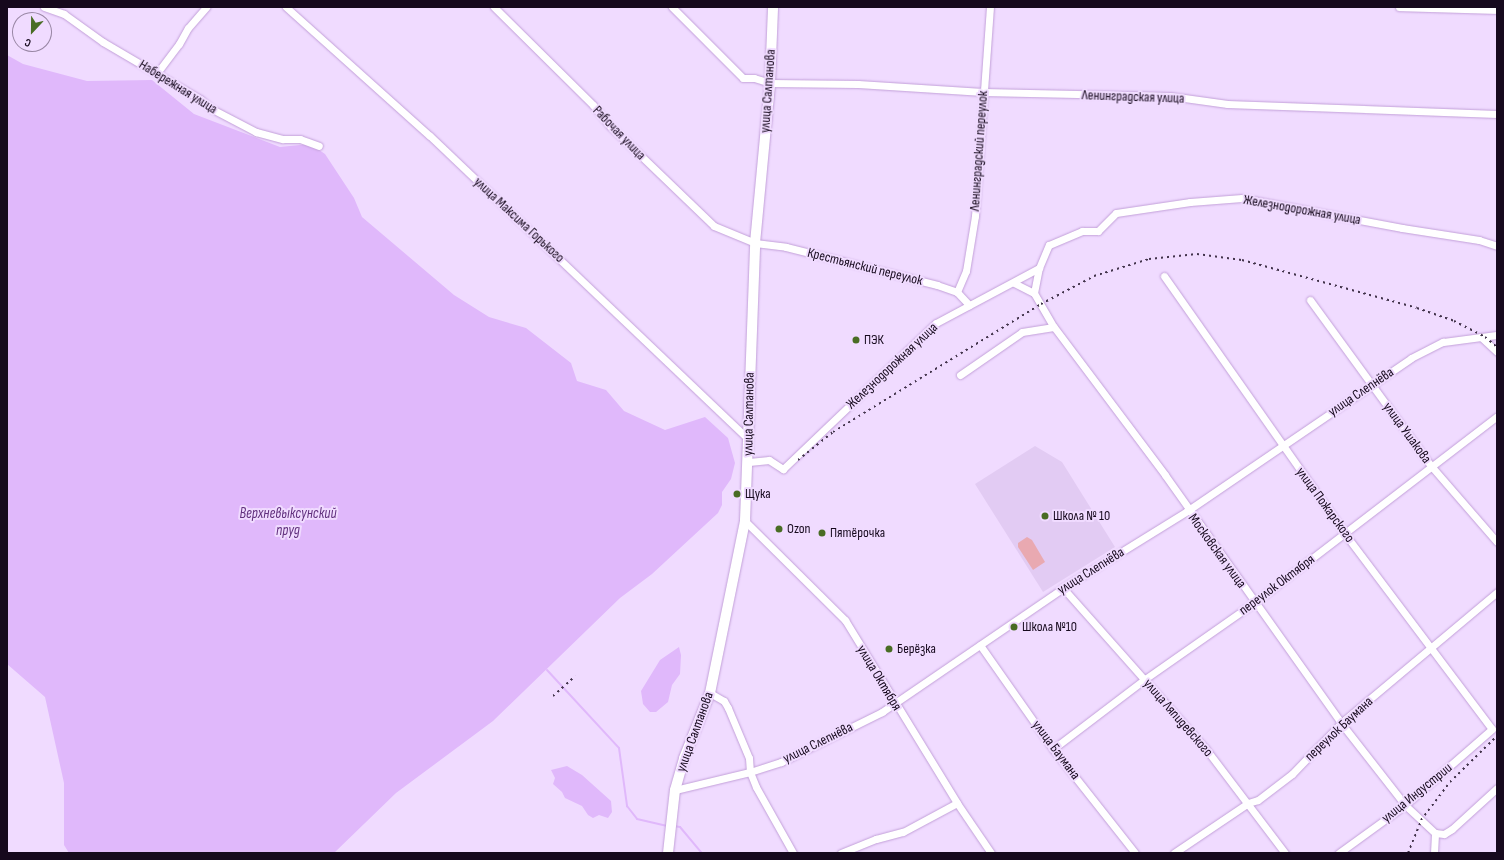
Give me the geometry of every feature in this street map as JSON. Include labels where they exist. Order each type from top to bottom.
[{"type":"main road","name":"улица Салтанова","points":[[668,853],[675,790],[684,758],[710,693],[745,521],[749,462],[747,438],[755,243],[770,83],[773,7]]},
{"type":"street","name":"Набережная улица","points":[[44,7],[64,14],[104,42],[157,73],[212,109],[256,132],[283,139],[300,139],[319,146]]},
{"type":"street","points":[[157,73],[179,44],[188,28],[206,7]]},
{"type":"street","name":"улица Максима Горького","points":[[286,7],[436,141],[747,438]]},
{"type":"street","name":"Рабочая улица","points":[[494,7],[593,105],[610,126],[714,226],[755,243]]},
{"type":"street","name":"Ленинградская улица","points":[[672,7],[743,78],[754,78],[770,83],[858,84],[983,92],[1170,96],[1227,104],[1497,114]]},
{"type":"street","name":"Ленинградский переулок","points":[[957,292],[966,271],[975,216],[990,7]]},
{"type":"street","points":[[1399,7],[1495,10]]},
{"type":"street","name":"Железнодорожная улица","points":[[749,462],[769,460],[783,469],[936,323],[1039,268],[1049,245],[1082,231],[1098,231],[1116,213],[1190,202],[1242,198],[1402,228],[1479,240],[1497,246]]},
{"type":"street","name":"Крестьянский переулок","points":[[755,243],[786,247],[937,285],[957,292],[969,305]]},
{"type":"street","points":[[1014,282],[1034,294],[1039,268]]},
{"type":"street","name":"улица Пожарского","points":[[1164,276],[1345,534],[1432,647],[1492,729]]},
{"type":"street","name":"Московская улица","points":[[1034,294],[1054,327],[1160,469],[1187,511],[1341,723],[1405,805],[1435,833]]},
{"type":"street","name":"улица Ушакова","points":[[1310,300],[1432,467],[1497,542]]},
{"type":"street","points":[[960,375],[1022,332],[1054,327]]},
{"type":"street","name":"улица Слепнёва","points":[[675,790],[750,772],[812,747],[895,704],[1064,588],[1187,511],[1372,384],[1428,348],[1453,340],[1497,335]]},
{"type":"street","points":[[1481,337],[1497,352]]},
{"type":"street","name":"переулок Октября","points":[[1054,749],[1145,679],[1254,602],[1345,534],[1497,416]]},
{"type":"street","name":"улица Октября","points":[[745,521],[845,620],[895,704],[957,803],[991,853]]},
{"type":"street","name":"улица Ляпидевского","points":[[1064,588],[1145,679],[1248,803],[1285,853]]},
{"type":"street","name":"переулок Баумана","points":[[1174,853],[1248,803],[1258,800],[1292,774],[1341,723],[1497,592]]},
{"type":"street","name":"улица Баумана","points":[[980,645],[1054,749],[1135,853]]},
{"type":"street","points":[[710,693],[724,701],[728,708],[749,758],[750,772],[764,803],[793,853]]},
{"type":"street","name":"улица Индустрии","points":[[1339,853],[1405,805],[1492,729]]},
{"type":"street","points":[[1434,853],[1435,833],[1444,834],[1452,829],[1497,788]]},
{"type":"street","points":[[841,853],[876,839],[903,832],[957,803]]},
{"type":"shaded area","name":"Школа № 10","points":[[1035,446],[1062,462],[1115,547],[1043,592],[975,484]]},
{"type":"shaded area","points":[[1027,537],[1032,540],[1045,562],[1033,570],[1018,547],[1018,543]]},
{"type":"water","name":"Верхневыксунский пруд","points":[[7,55],[23,64],[87,81],[152,80],[194,114],[280,147],[310,144],[325,154],[354,198],[362,217],[454,295],[489,317],[526,328],[571,363],[577,381],[606,390],[624,411],[665,430],[705,417],[728,438],[735,463],[731,479],[722,492],[722,505],[718,513],[652,574],[620,598],[493,721],[396,793],[334,853],[69,853],[64,845],[64,783],[45,697],[7,664]]},
{"type":"water","points":[[679,647],[681,655],[680,674],[672,685],[668,702],[656,712],[650,712],[643,704],[641,691],[660,660]]},
{"type":"water","points":[[567,766],[582,775],[611,801],[612,812],[608,818],[599,815],[593,818],[588,815],[582,806],[565,798],[562,792],[553,784],[555,778],[551,770]]},
{"type":"waterway","points":[[547,670],[619,748],[627,806],[637,819],[667,826]]},
{"type":"waterway","points":[[674,826],[680,827],[702,853]]},
{"type":"railway","points":[[798,460],[833,432],[1041,304],[1094,276],[1149,259],[1197,254],[1242,260],[1417,308],[1454,321],[1485,337],[1497,347]]},
{"type":"railway","points":[[553,696],[575,676]]},
{"type":"railway","points":[[1408,853],[1421,820],[1450,782],[1497,736]]},
{"type":"place","name":"ПЭК","points":[[856,340]]},
{"type":"place","name":"Щука","points":[[737,494]]},
{"type":"place","name":"Школа № 10","points":[[1045,516]]},
{"type":"place","name":"Ozon","points":[[779,529]]},
{"type":"place","name":"Пятёрочка","points":[[822,533]]},
{"type":"place","name":"Школа №10","points":[[1014,627]]},
{"type":"place","name":"Берёзка","points":[[889,649]]}]
